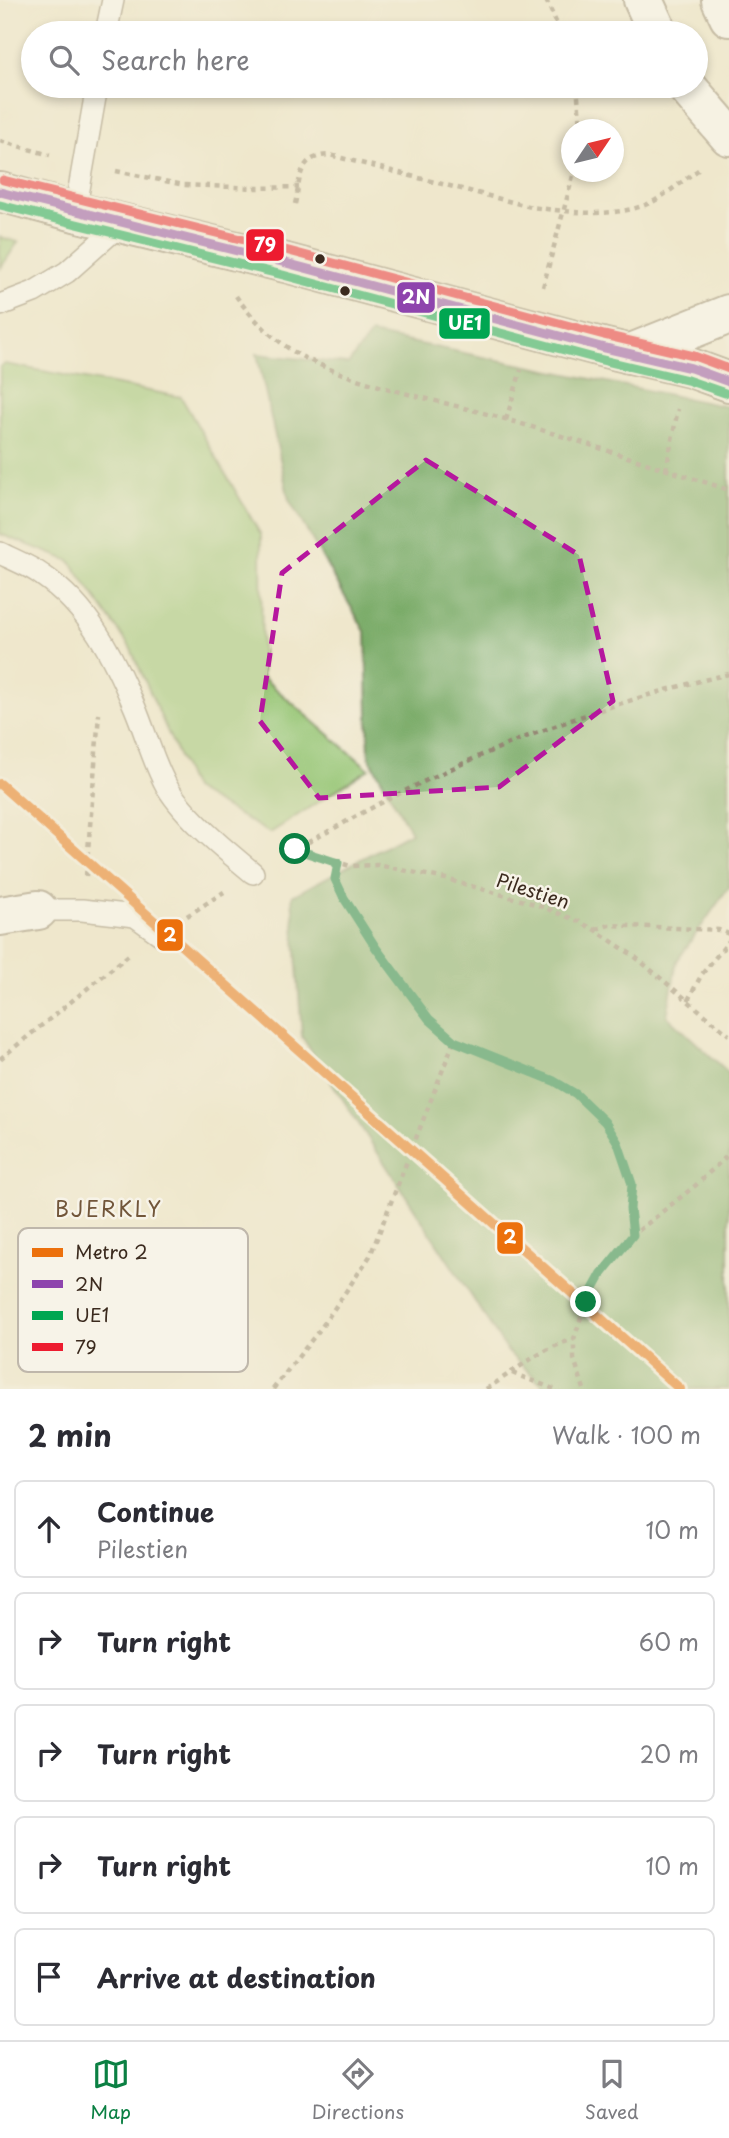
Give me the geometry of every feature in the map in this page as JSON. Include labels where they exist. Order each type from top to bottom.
[{"type":"main road","points":[[643,0],[653,21]]},
{"type":"main road","points":[[721,0],[729,17]]},
{"type":"main road","points":[[696,98],[729,136]]},
{"type":"main road","points":[[0,191],[691,368],[729,382]]},
{"type":"main road","points":[[615,350],[729,314]]},
{"type":"main road","points":[[691,368],[729,363]]},
{"type":"main road","points":[[0,916],[38,910]]},
{"type":"lane","points":[[109,21],[113,0]]},
{"type":"lane","points":[[75,212],[95,98]]},
{"type":"lane","points":[[0,304],[34,292],[67,271],[122,223]]},
{"type":"lane","points":[[0,553],[41,574],[72,599],[88,618],[108,650],[169,790],[225,850],[253,873]]},
{"type":"lane","points":[[38,910],[82,910],[135,916],[160,934]]},
{"type":"path","points":[[546,0],[556,21]]},
{"type":"path","points":[[578,98],[580,119]]},
{"type":"path","points":[[0,141],[82,163],[184,185],[299,187]]},
{"type":"path","points":[[295,204],[302,171],[307,161],[316,156],[330,155],[531,206],[605,213],[624,211],[657,199],[701,167]]},
{"type":"path","points":[[564,211],[571,182]]},
{"type":"path","points":[[233,292],[245,309],[281,342],[306,359],[368,382],[506,420],[729,490]]},
{"type":"path","points":[[666,470],[679,405]]},
{"type":"path","points":[[82,910],[102,688],[104,678],[114,664]]},
{"type":"path","name":"Pilestien","points":[[729,674],[642,696],[542,730],[448,769],[295,849],[350,866],[378,865],[446,879],[535,904],[595,930],[634,956],[729,1035]]},
{"type":"path","points":[[338,863],[335,879],[344,898],[421,1010],[454,1041],[554,1081],[576,1094],[605,1122],[618,1143],[632,1184],[630,1209],[633,1235]]},
{"type":"path","points":[[0,1059],[133,952],[253,873]]},
{"type":"path","points":[[595,930],[609,925],[719,930],[729,934]]},
{"type":"path","points":[[688,1000],[702,974],[729,941]]},
{"type":"path","points":[[273,1389],[321,1328],[370,1256],[454,1041]]},
{"type":"path","points":[[584,1389],[574,1359],[574,1339],[586,1302],[602,1273],[633,1235],[696,1185],[729,1154]]},
{"type":"path","points":[[486,1389],[555,1344],[574,1339]]},
{"type":"path","points":[[511,1373],[554,1389]]},
{"type":"highlighted area","points":[[426,460],[579,555],[613,701],[499,787],[319,798],[260,721],[282,573]]},
{"type":"green space","points":[[0,237],[18,242],[0,269]]},
{"type":"green space","points":[[371,334],[729,407],[729,887],[677,961],[667,1016],[729,1073],[729,1389],[547,1389],[508,1352],[302,1037],[292,896],[411,832],[369,757],[366,633],[289,500],[257,354],[348,364]]},
{"type":"green space","points":[[5,364],[181,397],[261,535],[262,677],[369,769],[270,833],[193,789],[130,647],[70,561],[0,534],[0,367]]},
{"type":"metro line","name":"2","points":[[0,784],[680,1389]]},
{"type":"transit line","name":"79","points":[[3,180],[694,356],[729,369]]},
{"type":"transit line","name":"2N","points":[[0,192],[691,368],[729,382]]},
{"type":"transit line","name":"UE1","points":[[0,205],[283,275],[687,380],[725,393]]},
{"type":"district","name":"BJERKLY","points":[[109,1210]]},
{"type":"route","points":[[295,849],[338,863],[335,879],[354,915],[421,1010],[439,1028],[454,1041],[554,1081],[576,1094],[605,1122],[618,1143],[632,1184],[630,1209],[633,1235],[602,1273],[586,1302]]}]
